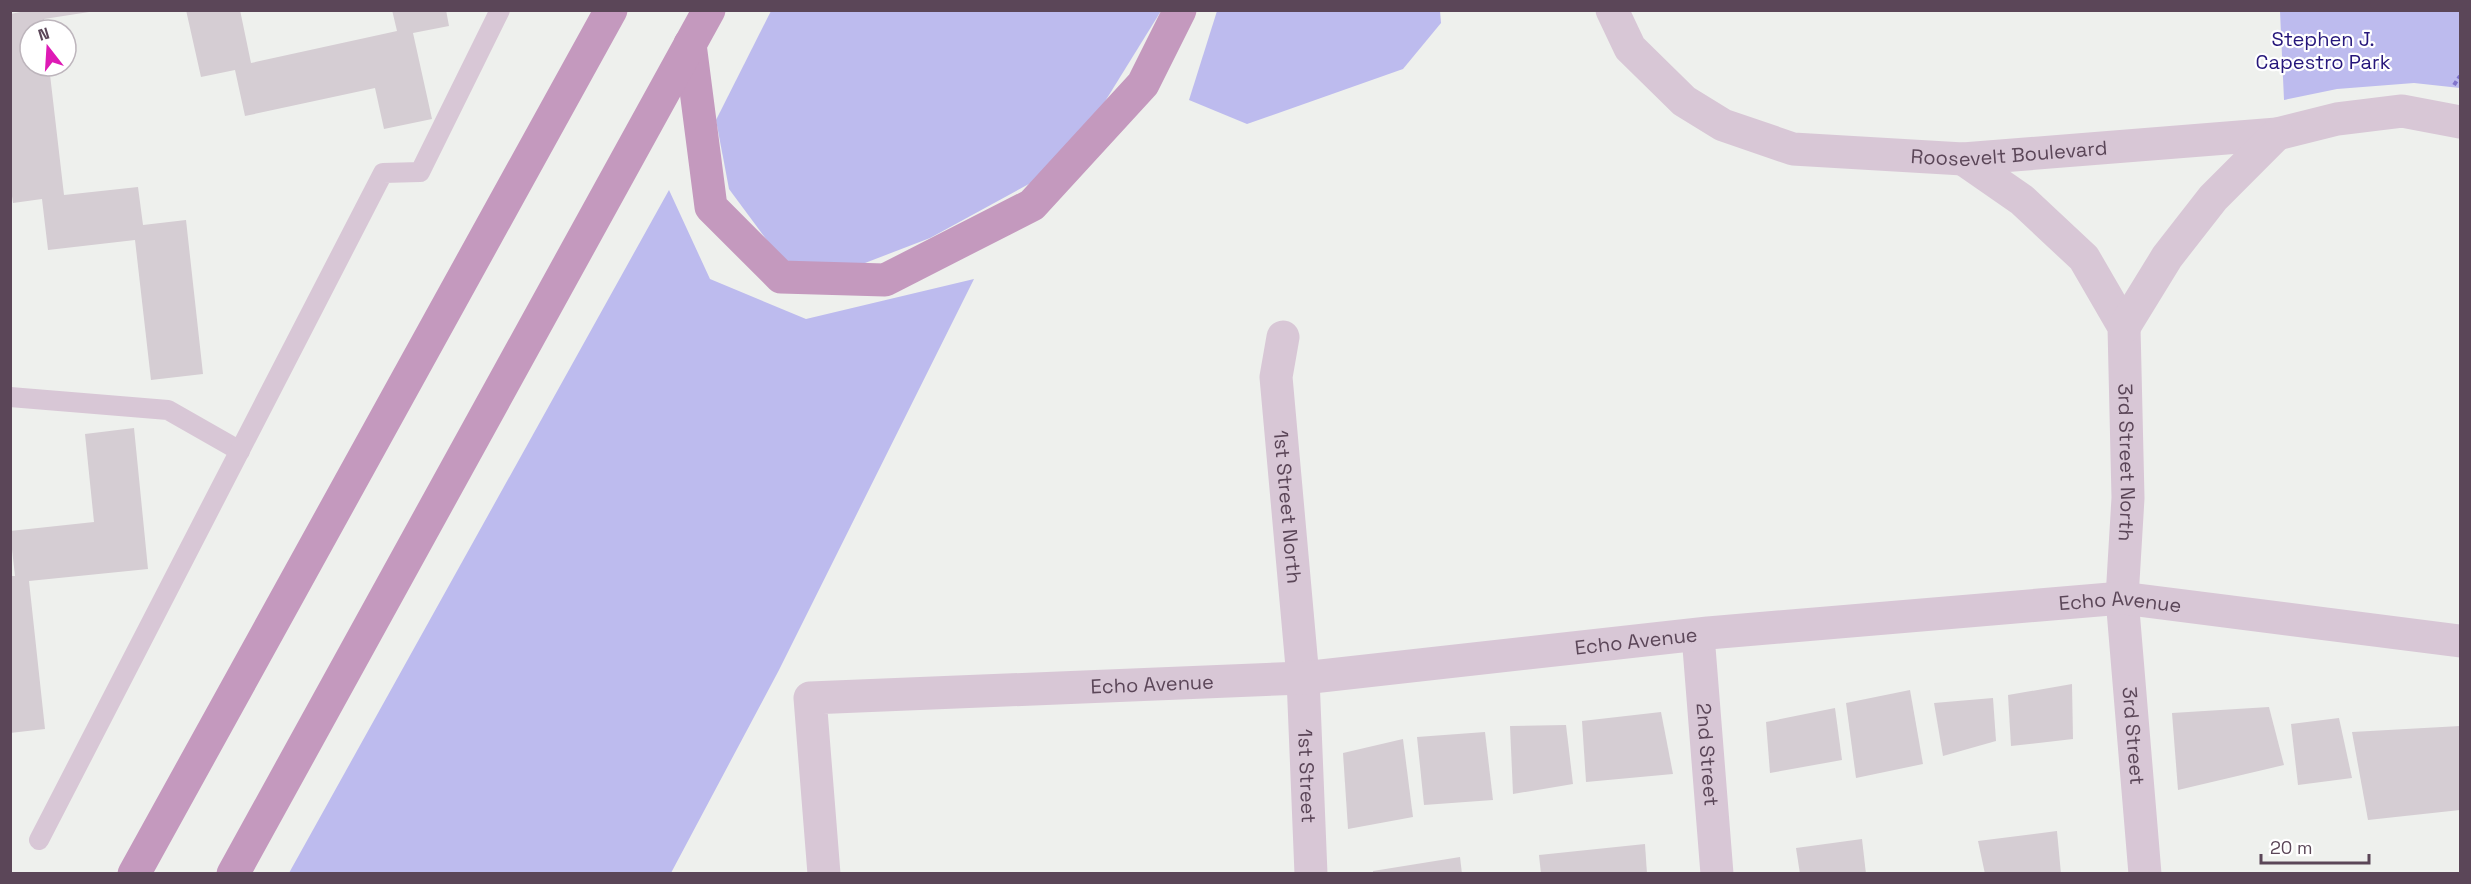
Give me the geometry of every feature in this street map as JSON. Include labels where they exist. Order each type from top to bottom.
[{"type":"highway","points":[[134,873],[611,10]]},
{"type":"highway","points":[[233,873],[709,10]]},
{"type":"highway","points":[[690,44],[711,207],[781,277],[885,280],[1032,205],[1143,84],[1180,10]]},
{"type":"street","name":"Roosevelt Boulevard","points":[[1612,10],[1630,48],[1684,101],[1723,125],[1793,149],[1963,159],[2277,134],[2337,119],[2402,111],[2460,122]]},
{"type":"street","points":[[2124,327],[2167,257],[2213,198],[2277,134]]},
{"type":"street","name":"3rd Street North","points":[[1963,159],[2022,200],[2084,258],[2124,327],[2128,498],[2122,598]]},
{"type":"street","name":"1st Street North","points":[[1284,337],[1276,377],[1303,678]]},
{"type":"street","name":"Echo Avenue","points":[[824,873],[810,698],[1303,678],[1698,634],[2122,598],[2460,641]]},
{"type":"street","name":"3rd Street","points":[[2122,598],[2145,873]]},
{"type":"street","name":"2nd Street","points":[[1698,634],[1717,873]]},
{"type":"street","name":"1st Street","points":[[1303,678],[1311,873]]},
{"type":"lane","points":[[39,840],[383,173],[420,171],[500,10]]},
{"type":"lane","points":[[10,397],[168,410],[240,451]]},
{"type":"green space","points":[[771,11],[1161,11],[1096,116],[1038,179],[930,238],[865,263],[786,266],[729,189],[716,120]]},
{"type":"green space","points":[[1217,11],[1440,11],[1441,23],[1403,69],[1247,124],[1189,100]]},
{"type":"green space","name":"Stephen J. Capestro Park","points":[[2280,11],[2460,11],[2460,88],[2414,83],[2337,89],[2284,100]]},
{"type":"green space","points":[[669,190],[710,279],[806,319],[974,279],[779,670],[671,873],[289,873]]},
{"type":"building","points":[[31,10],[102,10],[50,18],[18,18],[18,78],[50,78],[64,195],[138,187],[143,225],[186,220],[203,374],[151,380],[135,240],[48,250],[42,199],[13,203],[10,182],[10,14]]},
{"type":"building","points":[[186,10],[240,10],[251,63],[397,31],[392,10],[446,10],[449,26],[413,33],[432,119],[384,129],[375,88],[245,116],[235,70],[201,77]]},
{"type":"building","points":[[134,428],[148,569],[29,581],[45,729],[10,733],[10,576],[15,576],[10,531],[94,522],[85,434]]},
{"type":"building","points":[[2072,684],[2073,739],[2011,746],[2008,695]]},
{"type":"building","points":[[1910,690],[1923,764],[1856,778],[1846,703]]},
{"type":"building","points":[[1993,698],[1996,741],[1943,756],[1934,703]]},
{"type":"building","points":[[2269,707],[2284,765],[2178,790],[2172,713]]},
{"type":"building","points":[[1835,708],[1842,760],[1770,773],[1766,722]]},
{"type":"building","points":[[1661,712],[1673,774],[1586,782],[1582,721]]},
{"type":"building","points":[[2339,718],[2352,778],[2298,785],[2291,724]]},
{"type":"building","points":[[1566,725],[1573,784],[1513,794],[1510,726]]},
{"type":"building","points":[[2460,726],[2460,810],[2368,820],[2352,732]]},
{"type":"building","points":[[1485,732],[1493,800],[1424,805],[1417,737]]},
{"type":"building","points":[[1403,739],[1413,817],[1348,829],[1343,753]]},
{"type":"building","points":[[2057,831],[2061,874],[1985,874],[1978,841]]},
{"type":"building","points":[[1862,839],[1866,874],[1800,874],[1796,848]]},
{"type":"building","points":[[1645,844],[1647,874],[1541,874],[1539,855]]},
{"type":"building","points":[[1460,857],[1462,874],[1373,874],[1373,871]]}]
